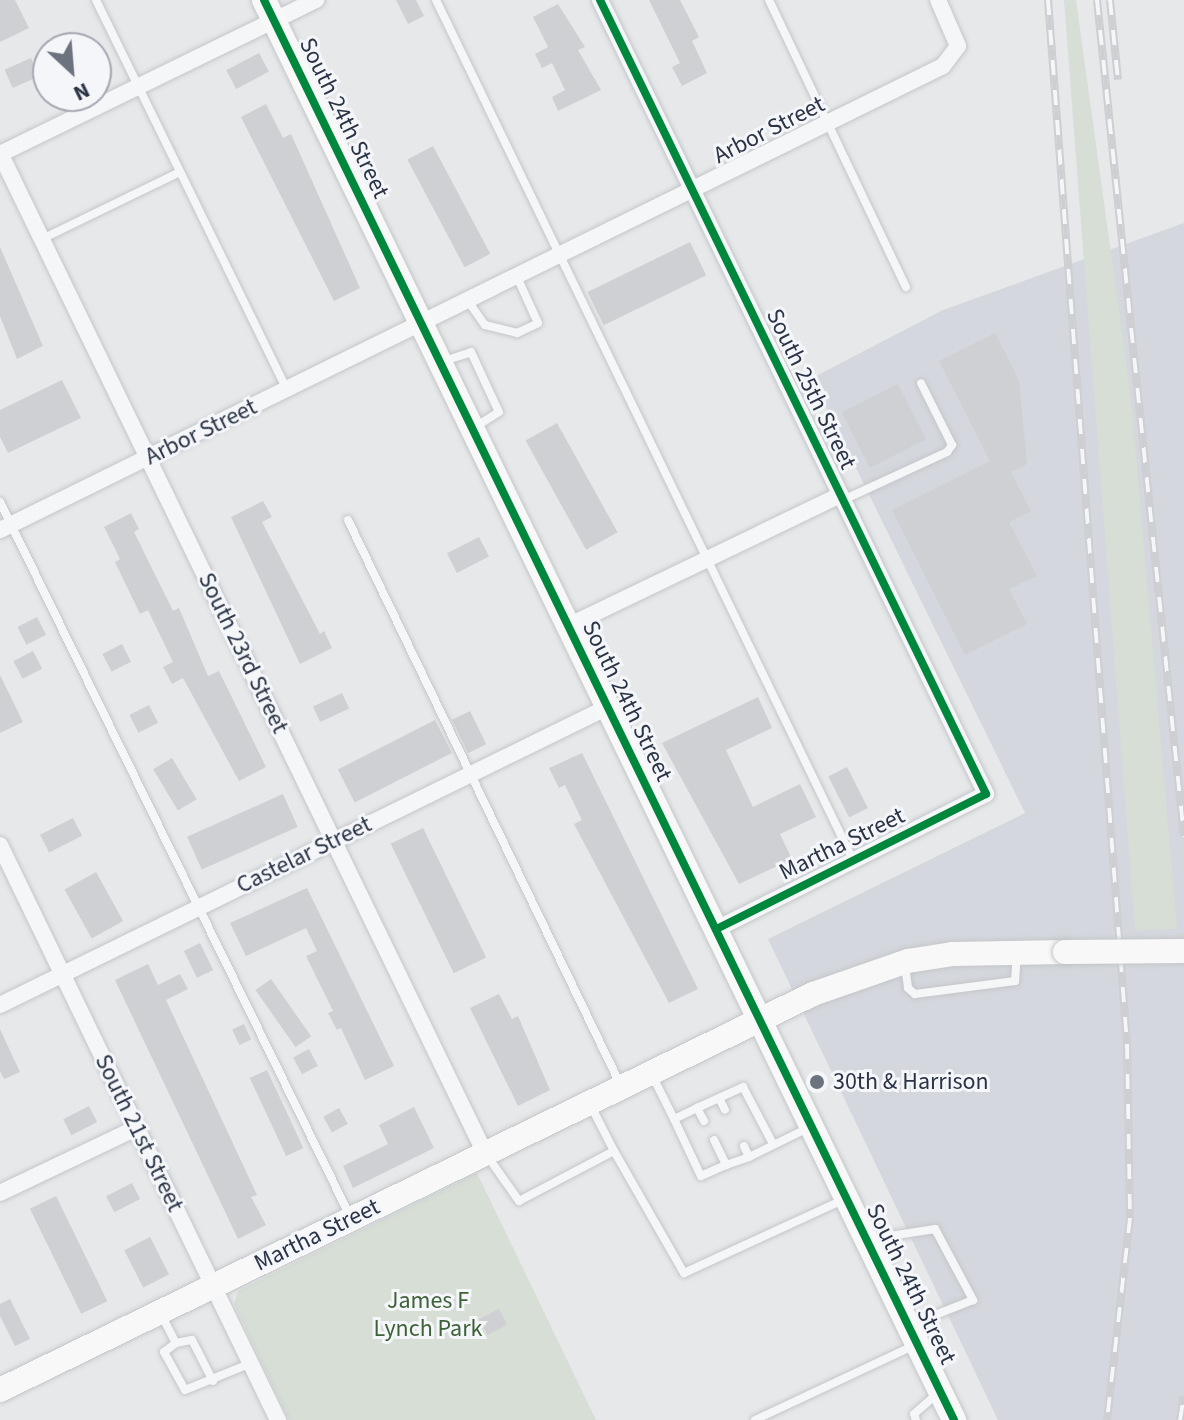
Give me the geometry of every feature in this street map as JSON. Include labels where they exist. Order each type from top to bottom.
[{"type":"main road","name":"South 24th Street","points":[[269,10],[954,1420]]},
{"type":"main road","name":"Martha Street","points":[[0,1390],[761,1018],[904,962],[953,954],[1184,951]]},
{"type":"street","points":[[0,154],[138,87],[269,10],[316,0]]},
{"type":"street","name":"South 25th Street","points":[[600,0],[986,794]]},
{"type":"street","name":"Arbor Street","points":[[6,527],[943,66],[957,52],[938,0]]},
{"type":"street","name":"South 23rd Street","points":[[0,154],[485,1153]]},
{"type":"street","points":[[568,626],[841,498]]},
{"type":"street","name":"Castelar Street","points":[[0,1005],[608,707]]},
{"type":"street","name":"Martha Street","points":[[716,929],[986,794]]},
{"type":"street","name":"South 21st Street","points":[[0,845],[278,1420]]},
{"type":"street","points":[[0,1193],[136,1128]]},
{"type":"lane","points":[[96,0],[287,390]]},
{"type":"lane","points":[[436,0],[854,862]]},
{"type":"lane","points":[[769,0],[906,287]]},
{"type":"lane","points":[[42,239],[180,172]]},
{"type":"lane","points":[[468,301],[485,325],[517,333],[538,323],[517,277]]},
{"type":"lane","points":[[841,498],[947,452],[952,445],[921,383]]},
{"type":"lane","points":[[0,502],[6,527],[199,907],[351,1219]]},
{"type":"lane","points":[[348,520],[621,1086]]},
{"type":"lane","points":[[904,962],[908,988],[915,994],[1015,981],[1017,953]]},
{"type":"lane","points":[[651,1073],[701,1176],[749,1157],[813,1125]]},
{"type":"lane","points":[[674,1119],[743,1087],[773,1144]]},
{"type":"lane","points":[[719,1098],[725,1110]]},
{"type":"lane","points":[[589,1102],[684,1273],[848,1198]]},
{"type":"lane","points":[[697,1108],[704,1121]]},
{"type":"lane","points":[[714,1140],[726,1165]]},
{"type":"lane","points":[[744,1146],[749,1157]]},
{"type":"lane","points":[[485,1153],[519,1201],[614,1151]]},
{"type":"lane","points":[[755,1420],[973,1300],[935,1229],[867,1239]]},
{"type":"lane","points":[[160,1312],[176,1343]]},
{"type":"lane","points":[[213,1381],[192,1340],[176,1343],[164,1352],[183,1388],[190,1391],[213,1381],[251,1363]]},
{"type":"lane","points":[[916,1420],[914,1414],[940,1391]]},
{"type":"shaded area","points":[[1184,223],[1184,1420],[998,1420],[768,939],[1025,813],[812,378],[943,310]]},
{"type":"green space","points":[[1064,0],[1076,0],[1131,398],[1177,929],[1135,930]]},
{"type":"green space","name":"James F Lynch Park","points":[[477,1173],[596,1420],[289,1420],[234,1304],[238,1291]]},
{"type":"building","points":[[0,0],[15,0],[29,28],[0,42]]},
{"type":"building","points":[[396,0],[416,0],[424,16],[408,24]]},
{"type":"building","points":[[649,0],[680,0],[699,37],[692,41],[707,73],[682,86],[672,67],[680,63]]},
{"type":"building","points":[[558,4],[585,47],[578,50],[601,90],[558,111],[552,97],[565,90],[552,63],[542,68],[535,54],[548,47],[533,17]]},
{"type":"building","points":[[259,53],[269,72],[236,89],[226,70]]},
{"type":"building","points":[[31,58],[32,79],[13,88],[5,70]]},
{"type":"building","points":[[266,104],[283,138],[291,134],[360,288],[334,301],[241,117]]},
{"type":"building","points":[[433,146],[490,254],[465,267],[407,160]]},
{"type":"building","points":[[690,242],[706,275],[604,325],[588,292]]},
{"type":"building","points":[[0,247],[43,346],[17,359],[0,316]]},
{"type":"building","points":[[995,333],[1019,380],[1027,464],[1011,472],[1031,511],[1009,522],[1037,576],[1009,589],[1027,624],[965,655],[892,510],[990,461],[939,361]]},
{"type":"building","points":[[62,380],[81,418],[8,453],[0,437],[0,410]]},
{"type":"building","points":[[898,384],[926,439],[870,468],[842,413]]},
{"type":"building","points":[[557,423],[618,532],[586,550],[526,440]]},
{"type":"building","points":[[263,501],[272,517],[262,522],[320,634],[324,631],[332,648],[300,664],[231,517]]},
{"type":"building","points":[[131,513],[139,529],[134,532],[173,611],[179,608],[208,676],[219,671],[266,767],[239,781],[183,678],[172,684],[163,667],[173,662],[148,610],[140,614],[115,562],[120,559],[104,527]]},
{"type":"building","points":[[479,537],[489,557],[457,573],[447,553]]},
{"type":"building","points":[[37,617],[46,635],[26,645],[17,627]]},
{"type":"building","points":[[122,644],[131,662],[111,672],[102,654]]},
{"type":"building","points":[[33,651],[42,669],[22,679],[13,661]]},
{"type":"building","points":[[0,675],[23,722],[0,733]]},
{"type":"building","points":[[342,693],[349,708],[320,722],[313,707]]},
{"type":"building","points":[[758,697],[772,728],[726,750],[753,807],[800,784],[816,817],[780,834],[792,859],[739,884],[662,743]]},
{"type":"building","points":[[149,705],[158,723],[138,733],[129,715]]},
{"type":"building","points":[[470,711],[486,744],[468,753],[452,720]]},
{"type":"building","points":[[435,720],[452,753],[355,802],[338,769]]},
{"type":"building","points":[[582,753],[698,989],[669,1003],[574,824],[582,820],[565,785],[559,788],[549,768]]},
{"type":"building","points":[[172,758],[197,799],[178,810],[153,769]]},
{"type":"building","points":[[847,767],[868,808],[849,818],[828,777]]},
{"type":"building","points":[[283,794],[298,827],[202,870],[187,837]]},
{"type":"building","points":[[73,818],[82,836],[49,853],[40,835]]},
{"type":"building","points":[[423,828],[486,957],[454,973],[391,844]]},
{"type":"building","points":[[96,872],[123,921],[92,938],[65,889]]},
{"type":"building","points":[[307,888],[394,1066],[365,1080],[341,1028],[337,1030],[328,1013],[333,1011],[306,956],[317,951],[306,928],[246,956],[230,923]]},
{"type":"building","points":[[200,943],[213,970],[197,978],[184,951]]},
{"type":"building","points":[[148,964],[158,985],[180,974],[188,989],[166,1000],[257,1195],[251,1197],[266,1225],[238,1239],[115,980]]},
{"type":"building","points":[[271,979],[311,1036],[296,1047],[255,990]]},
{"type":"building","points":[[499,994],[512,1019],[518,1016],[550,1090],[518,1106],[470,1008]]},
{"type":"building","points":[[244,1024],[251,1039],[239,1045],[232,1029]]},
{"type":"building","points":[[0,1029],[20,1072],[4,1079],[0,1071]]},
{"type":"building","points":[[309,1049],[318,1066],[302,1074],[293,1057]]},
{"type":"building","points":[[267,1070],[303,1148],[286,1156],[250,1078]]},
{"type":"building","points":[[89,1106],[97,1122],[71,1135],[63,1119]]},
{"type":"building","points":[[414,1107],[434,1148],[353,1188],[343,1166],[388,1144],[379,1125]]},
{"type":"building","points":[[339,1108],[348,1124],[332,1132],[323,1117]]},
{"type":"building","points":[[132,1183],[140,1199],[114,1212],[106,1196]]},
{"type":"building","points":[[56,1196],[107,1301],[81,1314],[30,1209]]},
{"type":"building","points":[[150,1237],[169,1274],[143,1288],[124,1250]]},
{"type":"building","points":[[10,1299],[30,1339],[15,1346],[0,1316],[0,1304]]},
{"type":"building","points":[[499,1309],[507,1325],[488,1335],[479,1319]]},
{"type":"railway","points":[[1048,0],[1127,1044],[1130,1218],[1107,1420]]},
{"type":"railway","points":[[1097,0],[1184,836]]},
{"type":"railway","points":[[1110,0],[1118,80]]},
{"type":"railway","points":[[1180,1420],[1184,1396]]},
{"type":"cycle path","points":[[264,0],[954,1420]]},
{"type":"cycle path","points":[[600,0],[986,794],[716,929]]},
{"type":"place","name":"30th & Harrison","points":[[817,1082]]}]
